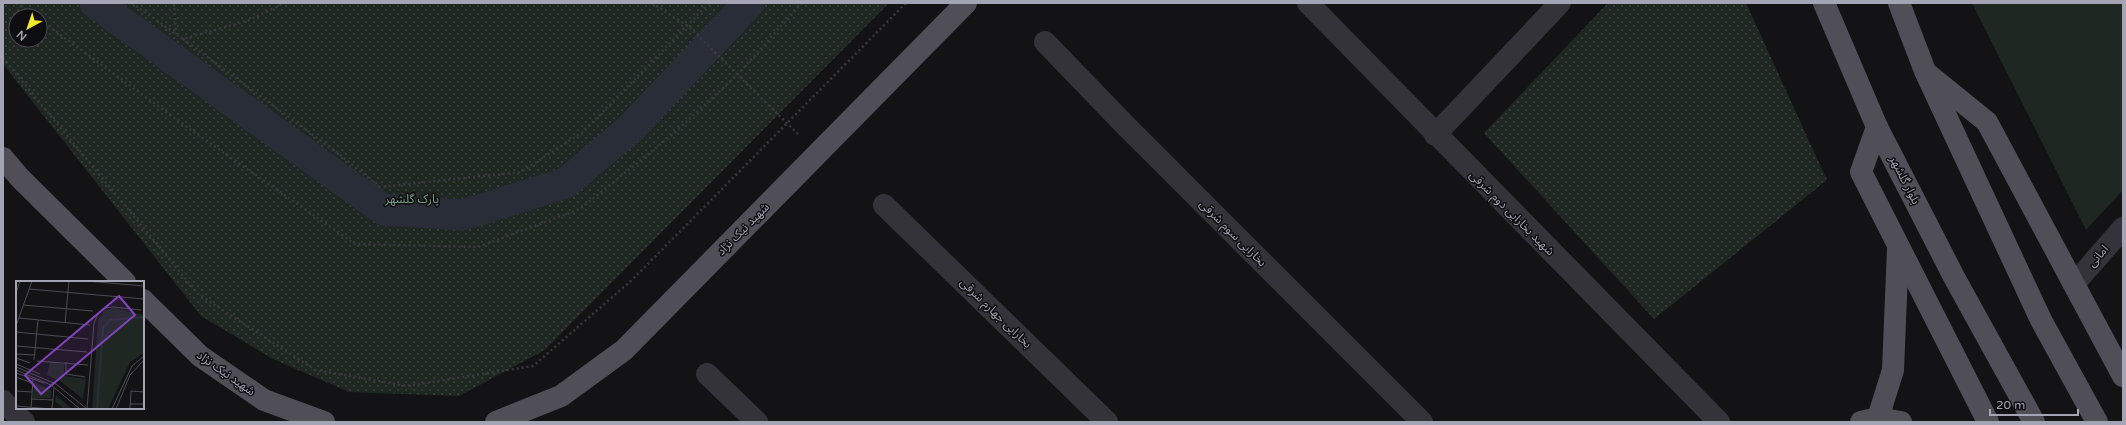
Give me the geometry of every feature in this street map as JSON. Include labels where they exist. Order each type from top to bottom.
[{"type":"main road","name":"شهید نیک نژاد","points":[[496,422],[561,396],[624,350],[966,3]]},
{"type":"main road","name":"بلوار گلشهر","points":[[1824,3],[1877,127],[1954,278],[2034,422]]},
{"type":"main road","points":[[1899,3],[1925,71],[2042,320],[2097,422]]},
{"type":"main road","points":[[1925,71],[1987,122],[2123,376]]},
{"type":"main road","points":[[1877,127],[1861,172],[1988,422]]},
{"type":"main road","points":[[3,158],[11,173],[124,281]]},
{"type":"main road","points":[[1898,246],[1893,370],[1869,420],[1901,422]]},
{"type":"main road","name":"شهید نیک نژاد","points":[[144,301],[200,356],[264,400],[324,422]]},
{"type":"street","name":"شهید بخارایی دوم شرقی","points":[[1308,3],[1435,135],[1719,422]]},
{"type":"street","points":[[1435,135],[1560,3]]},
{"type":"street","name":"بخارایی سوم شرقی","points":[[1045,42],[1124,124],[1422,422]]},
{"type":"street","name":"بخارایی جهارم شرقی","points":[[884,205],[1107,422]]},
{"type":"street","name":"امانی","points":[[2074,284],[2122,233]]},
{"type":"street","points":[[707,374],[757,422]]},
{"type":"street","points":[[3,401],[24,422]]},
{"type":"path","points":[[132,3],[340,155],[380,187],[521,172],[583,132],[709,3]]},
{"type":"path","points":[[174,3],[176,34]]},
{"type":"path","points":[[183,39],[247,21],[284,3]]},
{"type":"path","points":[[652,3],[688,26],[786,123],[819,152]]},
{"type":"path","points":[[48,26],[191,130],[355,244],[478,247],[580,209],[672,136],[737,75],[802,3]]},
{"type":"path","points":[[3,58],[198,294],[315,370],[407,386],[533,366],[632,280],[906,3]]},
{"type":"green space","name":"پارک گلشهر","points":[[3,3],[889,3],[545,350],[459,396],[349,392],[273,359],[201,316],[3,64]]},
{"type":"green space","points":[[1608,3],[1746,3],[1827,180],[1654,319],[1484,133]]},
{"type":"green space","points":[[1972,3],[2123,3],[2123,190],[2086,230]]},
{"type":"waterway","points":[[95,3],[384,210],[463,215],[566,183],[631,128],[749,3]]}]
